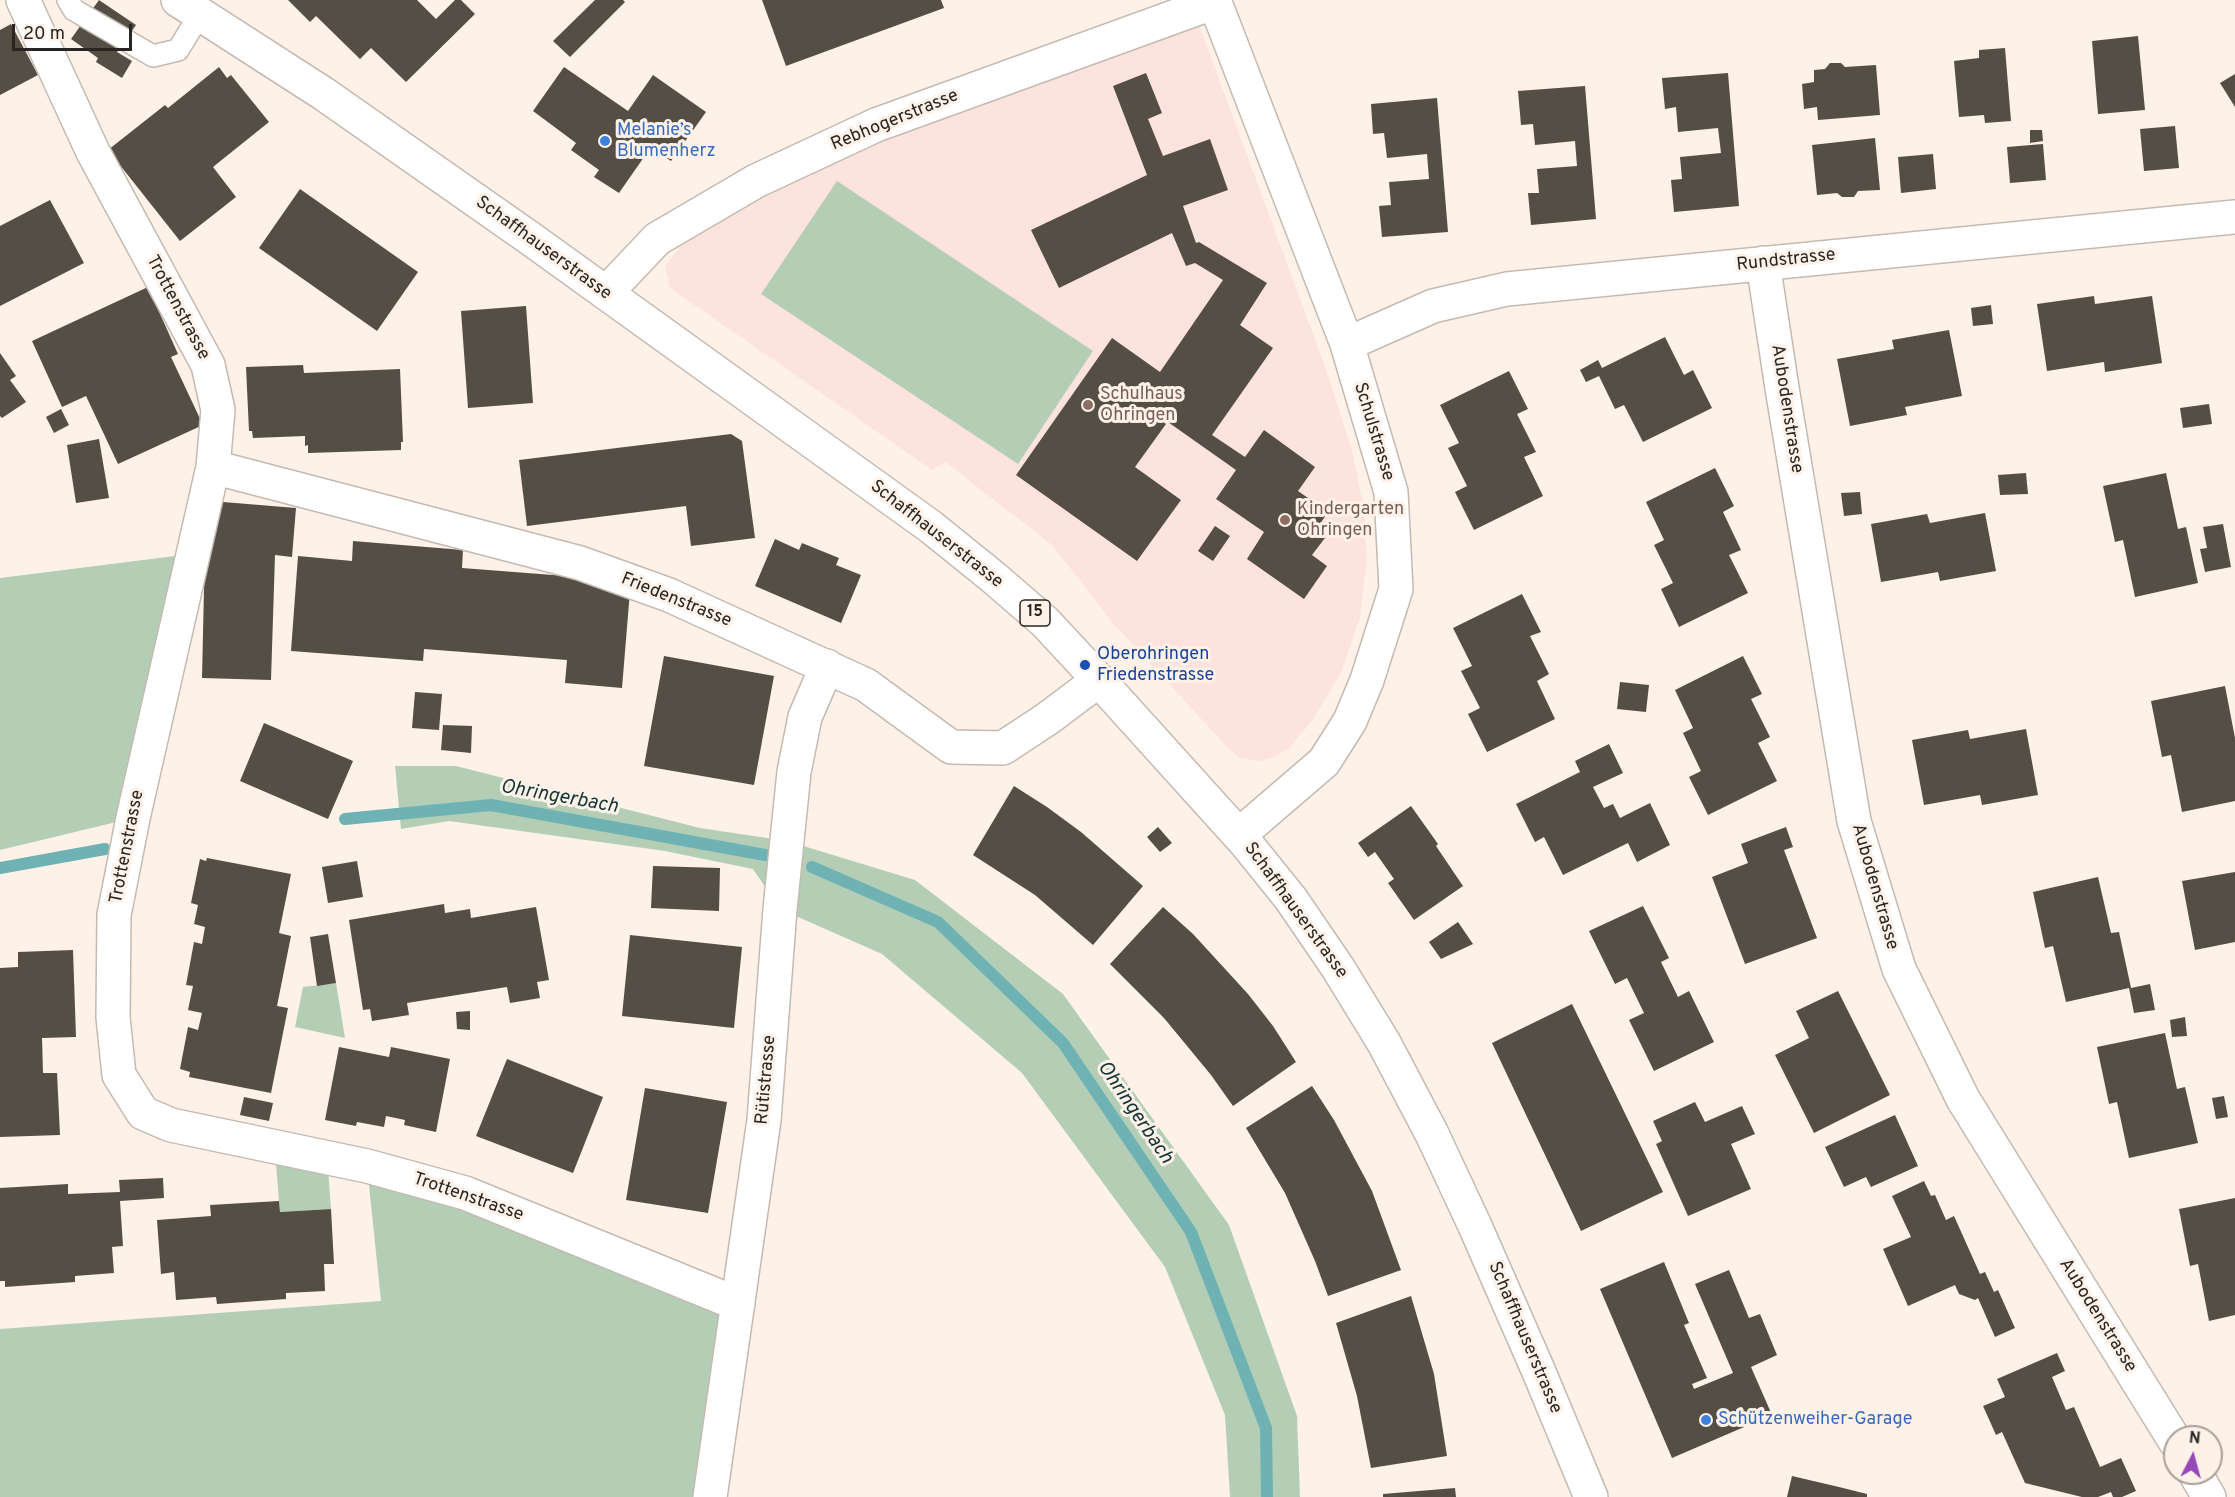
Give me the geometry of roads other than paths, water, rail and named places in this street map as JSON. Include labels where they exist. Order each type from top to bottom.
[{"type":"street","name":"Trottenstrasse","points":[[23,0],[93,152],[208,364],[218,410],[213,467],[191,554],[114,915],[113,1017],[119,1076],[143,1113],[171,1125],[368,1166],[465,1193],[738,1304]]},
{"type":"street","name":"Rebhogerstrasse","points":[[606,293],[657,239],[756,181],[876,125],[1214,1]]},
{"type":"street","name":"Schulstrasse","points":[[1214,1],[1347,344],[1391,492],[1396,589],[1350,721],[1324,762],[1239,835]]},
{"type":"street","name":"Schaffhauserstrasse","points":[[189,7],[324,94],[606,293],[940,534],[1044,622],[1099,680],[1239,835],[1291,899],[1338,968],[1384,1043],[1475,1226],[1591,1497]]},
{"type":"street","name":"Rundstrasse","points":[[1347,344],[1432,306],[1507,289],[2235,217]]},
{"type":"street","name":"Aubodenstrasse","points":[[1763,263],[1854,821],[1899,969],[1963,1099],[2164,1425]]},
{"type":"street","name":"Friedenstrasse","points":[[213,467],[580,563],[669,595],[866,685],[951,747],[1003,748],[1099,680]]},
{"type":"street","name":"Rütistrasse","points":[[710,1497],[764,1120],[794,772],[805,717],[827,666]]},
{"type":"lane","points":[[68,0],[74,10],[153,56],[178,50],[189,7]]},
{"type":"waterway","name":"Ohringerbach","points":[[345,819],[491,805],[765,855]]},
{"type":"waterway","name":"Ohringerbach","points":[[0,868],[105,849]]},
{"type":"waterway","name":"Ohringerbach","points":[[812,867],[938,922],[1063,1043],[1191,1232],[1266,1428],[1267,1497]]},
{"type":"place","name":"Melanie’s Blumenherz","points":[[605,141]]},
{"type":"place","name":"Schulhaus Ohringen","points":[[1088,405]]},
{"type":"place","name":"Kindergarten Ohringen","points":[[1285,520]]},
{"type":"place","name":"Oberohringen Friedenstrasse","points":[[1085,665]]},
{"type":"place","name":"Schützenweiher-Garage","points":[[1706,1420]]}]
